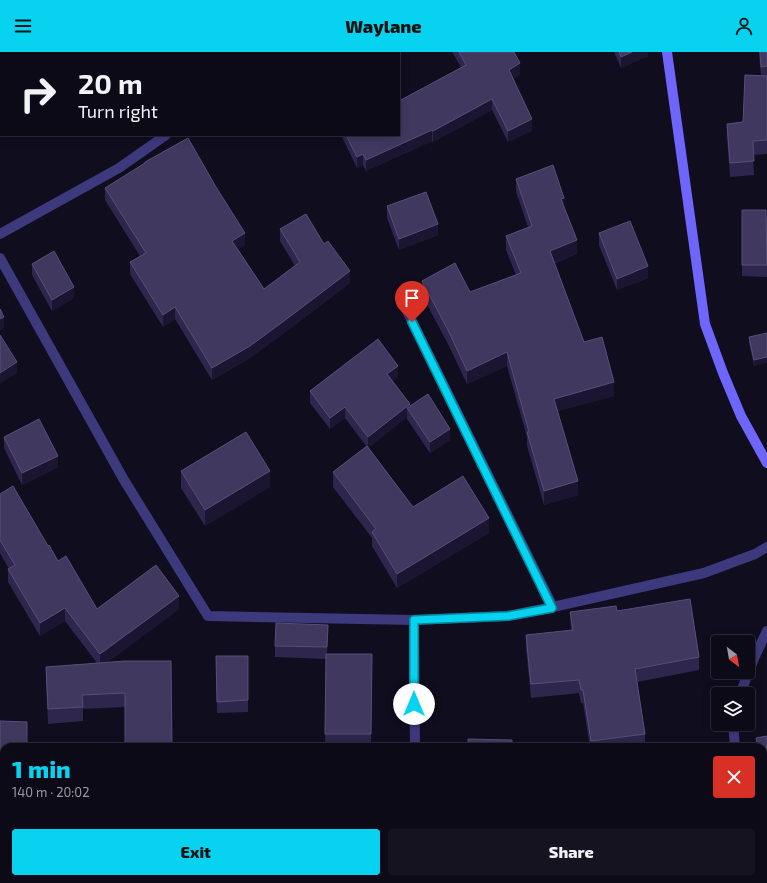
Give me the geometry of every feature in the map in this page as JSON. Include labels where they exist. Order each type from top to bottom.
[{"type":"street","points":[[667,52],[706,324],[723,373],[741,416],[767,463]]},
{"type":"street","points":[[0,234],[119,168],[165,136]]},
{"type":"street","points":[[0,258],[124,480],[208,616],[414,620],[508,616],[552,608],[704,573],[755,554],[767,547]]},
{"type":"street","points":[[404,307],[552,608]]},
{"type":"street","points":[[414,620],[415,743]]},
{"type":"street","points":[[743,687],[767,631]]},
{"type":"street","points":[[733,731],[734,743]]},
{"type":"building","points":[[459,52],[514,52],[520,63],[509,70],[532,119],[508,131],[492,99],[433,131],[432,130],[366,160],[363,154],[357,157],[346,136],[400,136],[400,100],[466,65]]},
{"type":"building","points":[[619,52],[632,52],[621,57]]},
{"type":"building","points":[[760,52],[767,52],[767,66],[761,67]]},
{"type":"building","points":[[745,75],[767,76],[767,140],[753,141],[754,161],[730,163],[727,124],[743,122]]},
{"type":"building","points":[[188,138],[216,187],[245,233],[232,241],[264,289],[300,262],[280,229],[306,214],[324,244],[328,241],[350,271],[250,346],[212,368],[175,307],[163,315],[130,262],[146,253],[105,188],[145,162]]},
{"type":"building","points":[[553,165],[564,198],[561,199],[577,240],[550,251],[584,342],[602,337],[614,382],[554,399],[578,481],[544,491],[527,432],[529,432],[507,352],[467,371],[449,332],[422,281],[455,263],[470,292],[521,273],[506,236],[532,226],[516,179]]},
{"type":"building","points":[[426,192],[438,224],[399,239],[387,206]]},
{"type":"building","points":[[742,210],[766,210],[767,265],[742,265]]},
{"type":"building","points":[[630,221],[648,266],[617,279],[599,233]]},
{"type":"building","points":[[54,251],[74,287],[52,300],[32,264]]},
{"type":"building","points":[[0,309],[4,317],[0,319]]},
{"type":"building","points":[[767,333],[767,357],[754,360],[749,337]]},
{"type":"building","points":[[0,335],[17,362],[0,373]]},
{"type":"building","points":[[378,339],[398,366],[387,374],[410,404],[368,437],[345,407],[330,418],[310,391]]},
{"type":"building","points":[[428,394],[450,429],[430,442],[407,408]]},
{"type":"building","points":[[39,419],[58,456],[22,473],[4,437]]},
{"type":"building","points":[[246,432],[270,471],[205,510],[181,471]]},
{"type":"building","points":[[367,446],[413,507],[463,476],[489,518],[397,574],[372,532],[376,529],[333,472]]},
{"type":"building","points":[[13,486],[58,561],[66,556],[97,609],[156,565],[179,596],[100,654],[65,608],[40,623],[8,569],[15,565],[0,540],[0,494]]},
{"type":"building","points":[[690,599],[699,657],[635,669],[645,734],[591,741],[583,690],[581,690],[579,680],[531,684],[526,635],[573,630],[570,612],[616,606],[617,611]]},
{"type":"building","points":[[276,623],[328,625],[327,647],[275,646]]},
{"type":"building","points":[[326,654],[372,654],[371,734],[325,734]]},
{"type":"building","points":[[216,656],[248,656],[248,700],[217,702]]},
{"type":"building","points":[[125,661],[171,661],[172,743],[125,743],[125,693],[82,695],[83,707],[48,709],[46,667]]},
{"type":"building","points":[[0,721],[27,722],[27,743],[0,743]]},
{"type":"building","points":[[767,736],[767,743],[757,743],[756,738]]},
{"type":"building","points":[[468,739],[512,740],[512,743],[468,743]]},
{"type":"route","points":[[412,322],[552,608],[508,616],[414,620],[414,704]]}]
